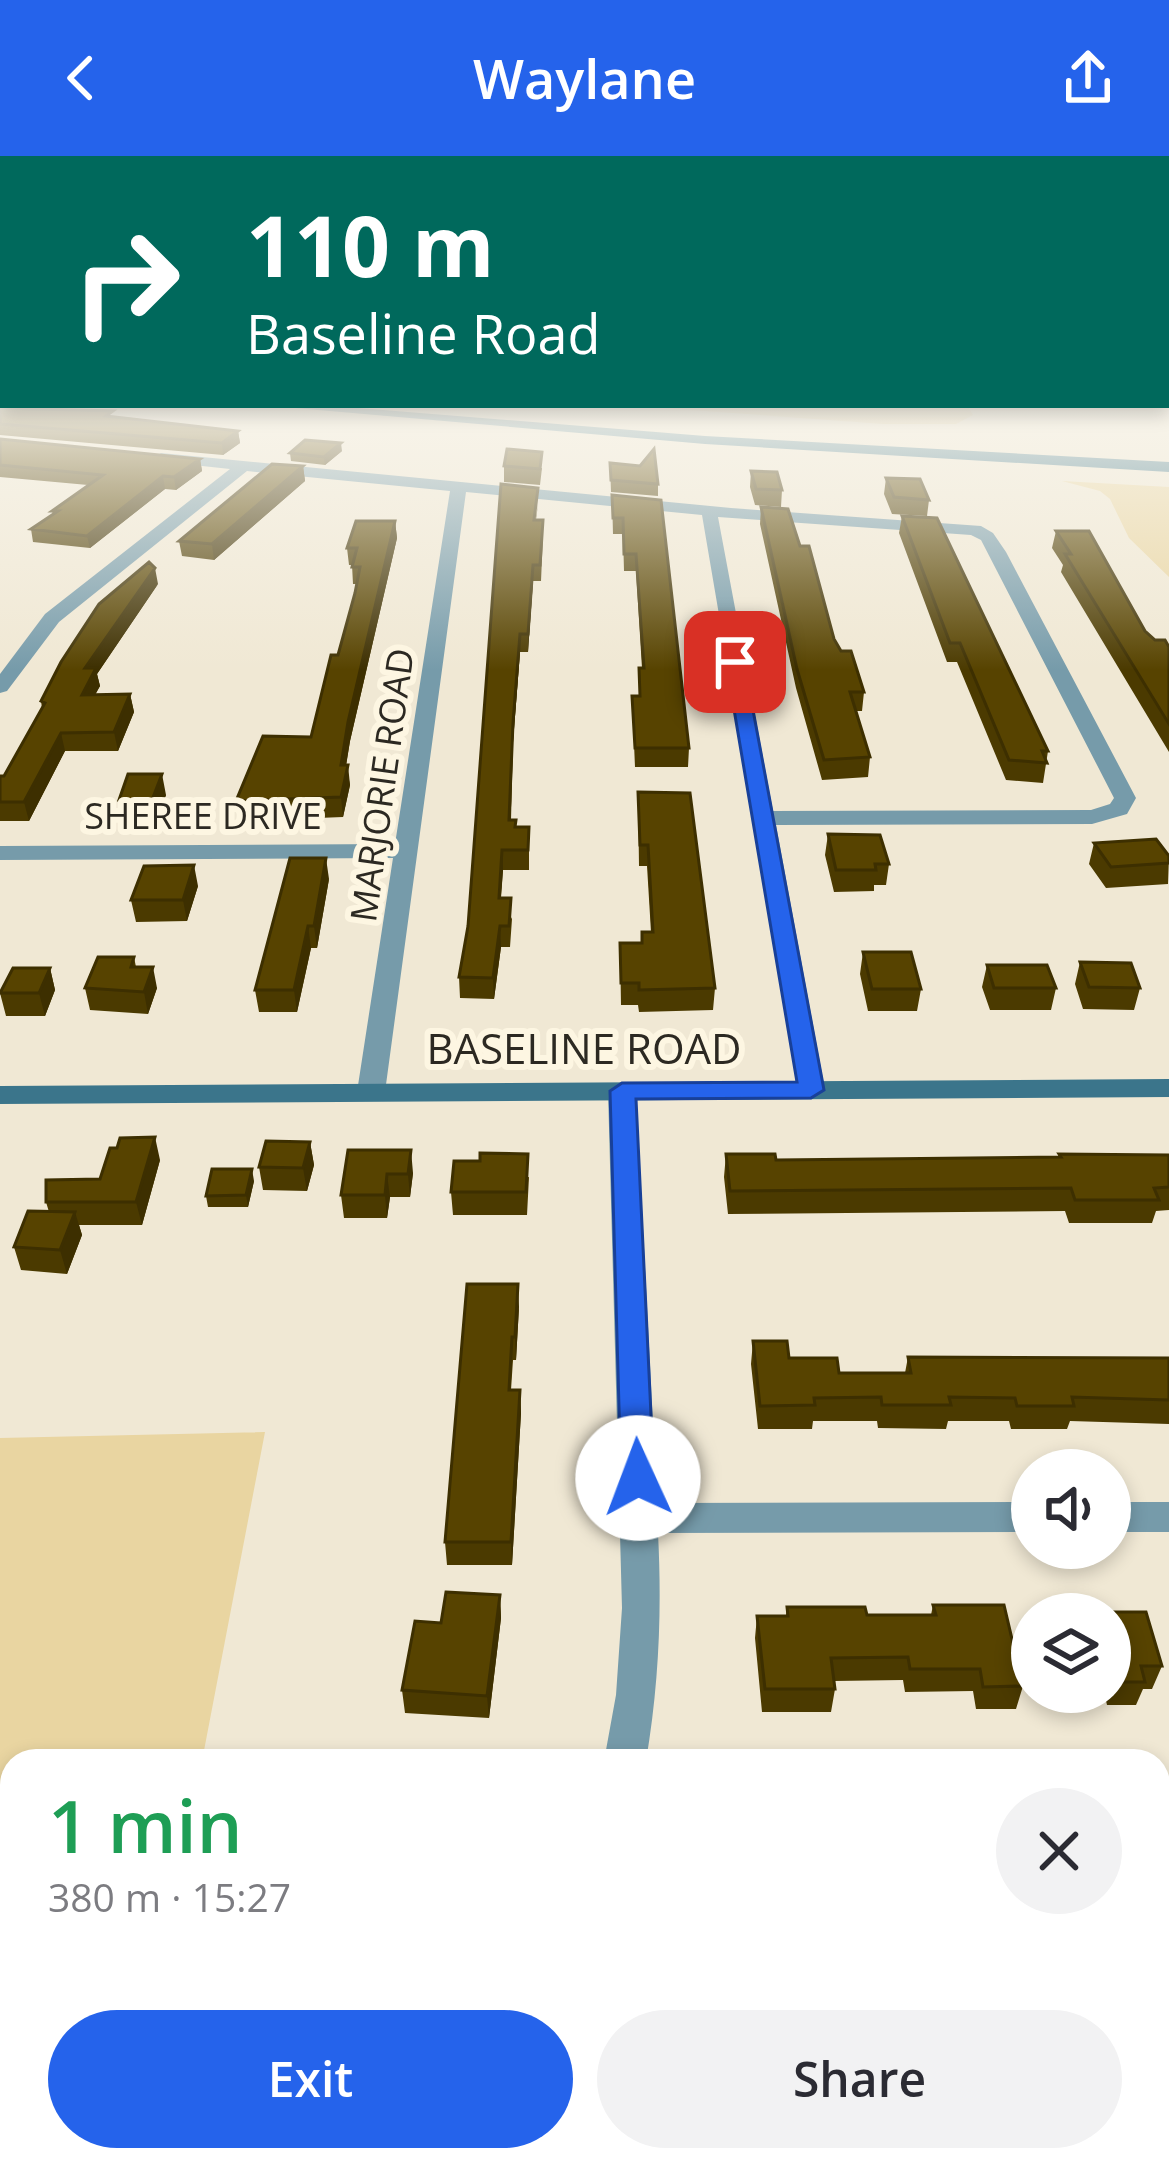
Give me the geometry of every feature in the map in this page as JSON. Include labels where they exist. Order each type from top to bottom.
[{"type":"main road","name":"BASELINE ROAD","points":[[0,1095],[1169,1088]]},
{"type":"street","points":[[0,687],[33,638],[78,595],[223,482]]},
{"type":"street","points":[[416,482],[709,511],[947,525],[985,535],[1125,798],[1119,809],[1092,817],[761,818]]},
{"type":"street","name":"MARJORIE ROAD","points":[[371,1092],[459,486]]},
{"type":"street","points":[[709,511],[811,1090]]},
{"type":"street","name":"SHEREE DRIVE","points":[[0,853],[406,851]]},
{"type":"street","points":[[622,1091],[642,1609],[638,1695],[627,1749]]},
{"type":"street","points":[[639,1518],[1011,1517]]},
{"type":"street","points":[[1131,1517],[1169,1517]]},
{"type":"shaded area","points":[[1066,482],[1169,487],[1169,577],[1129,538],[1110,499],[1100,491]]},
{"type":"shaded area","points":[[265,1432],[204,1749],[0,1749],[0,1438]]},
{"type":"building","points":[[93,482],[155,482],[87,536],[31,529],[58,511],[52,511]]},
{"type":"building","points":[[250,482],[284,482],[212,544],[179,541]]},
{"type":"building","points":[[754,482],[780,482],[782,490],[756,489]]},
{"type":"building","points":[[888,482],[921,482],[929,500],[894,497]]},
{"type":"building","points":[[501,484],[538,488],[534,520],[543,520],[540,565],[533,565],[528,634],[520,634],[513,723],[509,820],[516,820],[515,827],[529,827],[528,850],[502,850],[499,898],[511,898],[509,926],[500,926],[493,978],[459,977],[468,926]]},
{"type":"building","points":[[612,495],[661,500],[689,748],[635,748],[632,696],[640,696],[639,668],[644,668],[636,554],[624,554],[623,518],[613,518]]},
{"type":"building","points":[[761,507],[788,509],[800,546],[809,546],[834,639],[841,651],[851,651],[864,692],[850,692],[870,757],[824,760],[797,669]]},
{"type":"building","points":[[902,516],[937,518],[1048,751],[1042,751],[1047,763],[1009,760],[960,643],[950,643]]},
{"type":"building","points":[[356,521],[395,521],[348,722],[341,765],[348,765],[341,797],[236,801],[263,736],[311,737],[331,655],[338,655],[355,593],[360,567],[352,567],[357,548],[347,548]]},
{"type":"building","points":[[1056,531],[1089,531],[1145,631],[1155,640],[1165,640],[1169,647],[1169,724],[1065,554],[1071,554]]},
{"type":"building","points":[[149,562],[155,568],[85,668],[96,668],[82,695],[130,694],[114,732],[61,733],[24,802],[0,802],[0,776],[45,703],[41,701],[61,662],[99,604]]},
{"type":"building","points":[[128,774],[162,774],[152,800],[119,800]]},
{"type":"building","points":[[638,792],[690,793],[715,988],[639,990],[639,983],[621,983],[620,943],[642,943],[642,932],[653,932],[648,845],[640,845]]},
{"type":"building","points":[[828,834],[880,835],[889,864],[875,864],[876,870],[836,870]]},
{"type":"building","points":[[1156,839],[1169,863],[1111,867],[1094,843]]},
{"type":"building","points":[[290,858],[326,858],[314,926],[308,926],[294,990],[255,990]]},
{"type":"building","points":[[194,865],[183,900],[131,900],[144,866]]},
{"type":"building","points":[[863,952],[911,952],[921,989],[872,989]]},
{"type":"building","points":[[98,957],[134,957],[131,967],[153,967],[144,992],[85,988]]},
{"type":"building","points":[[1080,962],[1131,963],[1140,988],[1089,987]]},
{"type":"building","points":[[987,965],[1047,965],[1056,988],[994,988]]},
{"type":"building","points":[[13,968],[50,968],[39,993],[0,993]]},
{"type":"building","points":[[155,1137],[136,1202],[46,1202],[46,1180],[100,1179],[110,1148],[117,1148],[120,1138]]},
{"type":"building","points":[[266,1141],[310,1142],[303,1168],[259,1167]]},
{"type":"building","points":[[348,1150],[411,1150],[408,1174],[387,1174],[385,1195],[341,1195]]},
{"type":"building","points":[[480,1153],[528,1154],[526,1192],[451,1192],[454,1161],[480,1161]]},
{"type":"building","points":[[726,1154],[775,1154],[776,1160],[1169,1155],[1169,1187],[1154,1188],[1159,1200],[1075,1200],[1071,1188],[730,1191]]},
{"type":"building","points":[[212,1169],[252,1169],[246,1195],[206,1196]]},
{"type":"building","points":[[28,1211],[75,1212],[60,1250],[14,1247]]},
{"type":"building","points":[[467,1284],[518,1284],[509,1390],[520,1390],[511,1542],[445,1542]]},
{"type":"building","points":[[753,1341],[787,1341],[789,1358],[837,1358],[839,1373],[911,1373],[908,1357],[1169,1358],[1169,1400],[1072,1397],[1074,1406],[1017,1406],[1015,1398],[949,1397],[951,1405],[882,1405],[881,1397],[814,1398],[815,1405],[760,1406]]},
{"type":"building","points":[[446,1592],[500,1595],[487,1696],[402,1690],[415,1621],[441,1623]]},
{"type":"building","points":[[933,1605],[1004,1605],[1011,1635],[1011,1686],[983,1687],[980,1669],[910,1669],[908,1657],[831,1658],[835,1689],[765,1689],[757,1616],[788,1616],[787,1607],[865,1607],[867,1615],[936,1615]]},
{"type":"building","points":[[1131,1612],[1146,1612],[1162,1666],[1141,1666],[1145,1682],[1131,1682]]},
{"type":"route","points":[[638,1478],[622,1091],[811,1090],[735,662]]}]
